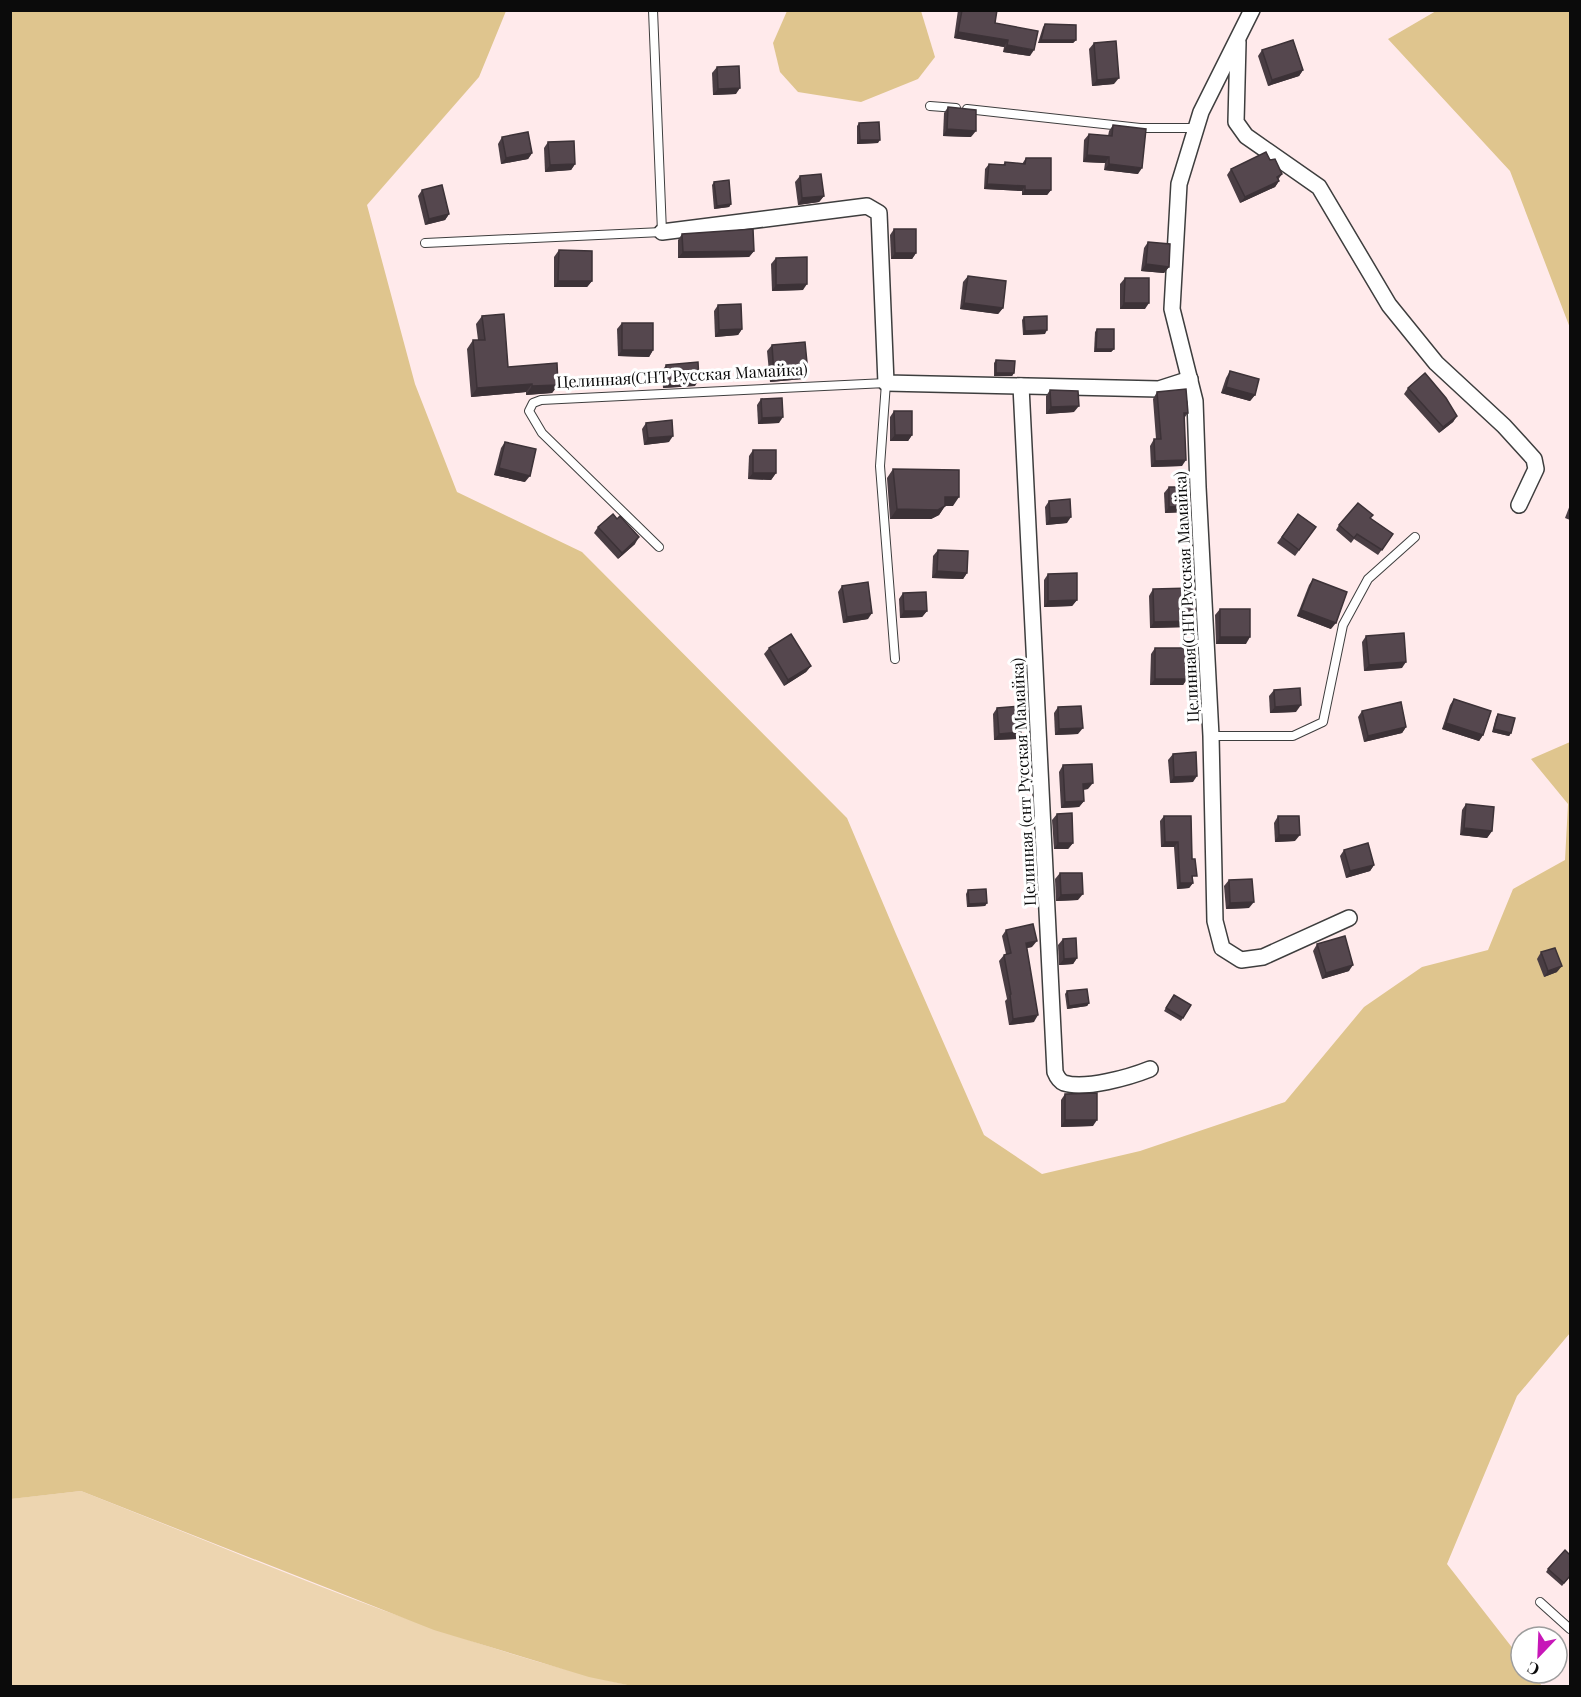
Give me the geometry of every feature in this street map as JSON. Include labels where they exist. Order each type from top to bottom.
[{"type":"street","name":"Целинная(СНТ Русская Мамайка)","points":[[1211,736],[1195,401],[1172,309],[1179,184],[1201,112],[1252,10]]},
{"type":"street","points":[[1238,39],[1236,122],[1246,136],[1319,187],[1389,305],[1436,363],[1534,459],[1536,469],[1519,505]]},
{"type":"street","points":[[662,232],[867,206],[879,213],[886,383]]},
{"type":"street","name":"Целинная(СНТ Русская Мамайка)","points":[[886,383],[1159,388],[1190,379]]},
{"type":"street","name":"Целинная (снт Русская Мамайка)","points":[[1021,386],[1055,1072],[1059,1080],[1064,1083],[1082,1085],[1134,1076],[1150,1069]]},
{"type":"street","points":[[1211,736],[1215,921],[1222,948],[1241,960],[1263,957],[1349,918]]},
{"type":"lane","points":[[425,243],[662,232],[653,10]]},
{"type":"lane","points":[[930,106],[1140,128],[1196,128]]},
{"type":"lane","points":[[886,383],[880,466],[895,659]]},
{"type":"lane","name":"Целинная(СНТ Русская Мамайка)","points":[[659,547],[542,433],[529,411],[533,403],[542,400],[886,383]]},
{"type":"lane","name":"Целинная(СНТ Русская Мамайка)","points":[[1211,736],[1293,736],[1323,722],[1343,625],[1368,579],[1415,537]]},
{"type":"lane","points":[[1540,1602],[1570,1629]]},
{"type":"shaded area","points":[[11,11],[506,11],[479,77],[367,205],[415,384],[457,492],[582,552],[847,818],[984,1135],[1042,1174],[1140,1151],[1285,1102],[1364,1007],[1422,967],[1488,950],[1513,889],[1565,860],[1568,804],[1531,759],[1570,742],[1570,1333],[1517,1396],[1447,1564],[1509,1644],[1509,1685],[1542,1686],[632,1686],[589,1677],[434,1630],[81,1491],[11,1499]]},
{"type":"shaded area","points":[[787,11],[921,11],[935,57],[918,79],[861,102],[798,92],[780,72],[773,43]]},
{"type":"shaded area","points":[[1436,11],[1570,11],[1570,328],[1510,171],[1388,39]]},
{"type":"shaded area","points":[[81,1491],[285,1573],[422,1624],[561,1668],[632,1686],[11,1686],[10,1499]]},
{"type":"building","points":[[962,10],[997,10],[995,23],[1038,31],[1034,50],[1007,45],[1008,40],[958,32]]},
{"type":"building","points":[[1045,24],[1076,25],[1076,40],[1041,40]]},
{"type":"building","points":[[1293,40],[1303,70],[1272,80],[1262,50]]},
{"type":"building","points":[[1116,41],[1119,78],[1097,80],[1094,43]]},
{"type":"building","points":[[739,66],[740,88],[718,89],[717,67]]},
{"type":"building","points":[[948,107],[976,110],[976,131],[947,129]]},
{"type":"building","points":[[879,122],[880,140],[860,140],[859,123]]},
{"type":"building","points":[[1113,125],[1146,129],[1142,168],[1109,164],[1109,157],[1087,155],[1089,134],[1112,136]]},
{"type":"building","points":[[528,132],[532,153],[506,158],[502,137]]},
{"type":"building","points":[[574,141],[575,164],[550,165],[548,142]]},
{"type":"building","points":[[1266,152],[1270,160],[1275,159],[1282,174],[1277,177],[1279,181],[1245,197],[1231,169]]},
{"type":"building","points":[[1026,158],[1051,158],[1051,190],[1025,190],[1025,186],[987,184],[989,164],[1005,165],[1005,162],[1025,164]]},
{"type":"building","points":[[821,174],[824,196],[802,198],[800,176]]},
{"type":"building","points":[[729,180],[731,204],[717,206],[714,182]]},
{"type":"building","points":[[442,185],[449,214],[429,219],[422,190]]},
{"type":"building","points":[[753,229],[754,251],[683,252],[682,234]]},
{"type":"building","points":[[894,229],[916,229],[916,253],[895,253]]},
{"type":"building","points":[[1148,242],[1170,244],[1169,267],[1146,264]]},
{"type":"building","points":[[559,250],[592,251],[592,281],[558,281]]},
{"type":"building","points":[[807,257],[807,284],[776,285],[776,258]]},
{"type":"building","points":[[968,276],[1006,281],[1003,308],[964,303]]},
{"type":"building","points":[[1125,278],[1149,278],[1149,303],[1124,303]]},
{"type":"building","points":[[741,304],[742,329],[719,330],[718,305]]},
{"type":"building","points":[[504,314],[508,367],[557,363],[558,385],[532,386],[532,384],[477,388],[473,340],[485,340],[482,316]]},
{"type":"building","points":[[1047,316],[1047,330],[1025,331],[1024,317]]},
{"type":"building","points":[[622,323],[653,323],[653,350],[622,350]]},
{"type":"building","points":[[1097,329],[1114,329],[1114,349],[1096,349]]},
{"type":"building","points":[[805,342],[808,373],[774,375],[772,345]]},
{"type":"building","points":[[996,360],[1015,361],[1014,373],[996,373]]},
{"type":"building","points":[[698,362],[699,380],[667,382],[666,365]]},
{"type":"building","points":[[1230,371],[1259,379],[1255,395],[1226,387]]},
{"type":"building","points":[[1425,373],[1446,398],[1457,416],[1443,427],[1408,388]]},
{"type":"building","points":[[1186,389],[1188,413],[1184,413],[1186,460],[1155,461],[1154,439],[1161,439],[1157,392]]},
{"type":"building","points":[[1050,390],[1078,391],[1079,406],[1051,407]]},
{"type":"building","points":[[782,398],[783,417],[762,418],[761,399]]},
{"type":"building","points":[[894,411],[912,411],[912,435],[895,435]]},
{"type":"building","points":[[672,420],[673,436],[648,438],[646,423]]},
{"type":"building","points":[[505,442],[536,449],[530,476],[499,468]]},
{"type":"building","points":[[753,450],[776,450],[776,473],[753,473]]},
{"type":"building","points":[[893,469],[959,470],[959,497],[945,497],[945,506],[938,510],[897,509]]},
{"type":"building","points":[[1169,487],[1189,487],[1190,506],[1169,507]]},
{"type":"building","points":[[1070,499],[1071,517],[1050,518],[1049,501]]},
{"type":"building","points":[[1358,503],[1373,515],[1370,518],[1393,534],[1382,550],[1357,534],[1354,538],[1339,525]]},
{"type":"building","points":[[613,514],[617,519],[620,516],[639,537],[622,553],[598,527]]},
{"type":"building","points":[[1298,514],[1316,527],[1299,550],[1282,537]]},
{"type":"building","points":[[938,550],[968,551],[967,573],[937,571]]},
{"type":"building","points":[[1077,573],[1077,600],[1048,601],[1048,574]]},
{"type":"building","points":[[1313,579],[1347,592],[1336,623],[1301,610]]},
{"type":"building","points":[[868,582],[872,613],[847,617],[842,586]]},
{"type":"building","points":[[1192,588],[1193,621],[1154,622],[1153,589]]},
{"type":"building","points":[[926,592],[927,611],[904,611],[903,593]]},
{"type":"building","points":[[1220,609],[1250,609],[1250,637],[1220,637]]},
{"type":"building","points":[[1404,633],[1406,662],[1369,665],[1366,636]]},
{"type":"building","points":[[791,634],[811,666],[788,680],[769,648]]},
{"type":"building","points":[[1155,648],[1187,648],[1187,679],[1155,679]]},
{"type":"building","points":[[1300,688],[1301,705],[1275,707],[1274,690]]},
{"type":"building","points":[[1454,699],[1491,711],[1483,735],[1446,723]]},
{"type":"building","points":[[1401,702],[1406,727],[1368,736],[1362,711]]},
{"type":"building","points":[[1020,706],[1021,732],[999,734],[997,708]]},
{"type":"building","points":[[1081,706],[1083,728],[1059,729],[1058,707]]},
{"type":"building","points":[[1498,714],[1515,718],[1511,733],[1494,729]]},
{"type":"building","points":[[1196,752],[1197,776],[1174,777],[1173,754]]},
{"type":"building","points":[[1092,764],[1093,783],[1083,784],[1084,801],[1065,802],[1063,765]]},
{"type":"building","points":[[1466,804],[1494,807],[1492,831],[1464,828]]},
{"type":"building","points":[[1072,813],[1073,843],[1058,843],[1057,814]]},
{"type":"building","points":[[1164,816],[1191,816],[1192,859],[1195,859],[1197,876],[1192,876],[1193,883],[1180,883],[1178,842],[1165,842]]},
{"type":"building","points":[[1278,816],[1299,816],[1300,835],[1279,835]]},
{"type":"building","points":[[1368,843],[1374,865],[1350,871],[1344,850]]},
{"type":"building","points":[[1060,873],[1082,873],[1083,894],[1061,895]]},
{"type":"building","points":[[1252,879],[1254,902],[1230,903],[1229,880]]},
{"type":"building","points":[[986,889],[987,903],[969,904],[968,890]]},
{"type":"building","points":[[1033,924],[1037,941],[1026,943],[1038,1015],[1013,1019],[1004,955],[1011,953],[1006,930]]},
{"type":"building","points":[[1345,936],[1353,965],[1326,973],[1317,944]]},
{"type":"building","points":[[1076,938],[1077,958],[1064,959],[1063,939]]},
{"type":"building","points":[[1555,948],[1562,966],[1548,971],[1541,952]]},
{"type":"building","points":[[1087,989],[1089,1003],[1069,1006],[1067,991]]},
{"type":"building","points":[[1174,995],[1191,1005],[1183,1018],[1166,1008]]},
{"type":"building","points":[[1097,1093],[1097,1120],[1065,1120],[1065,1094]]},
{"type":"building","points":[[1565,1550],[1570,1555],[1570,1576],[1564,1583],[1548,1569]]}]
